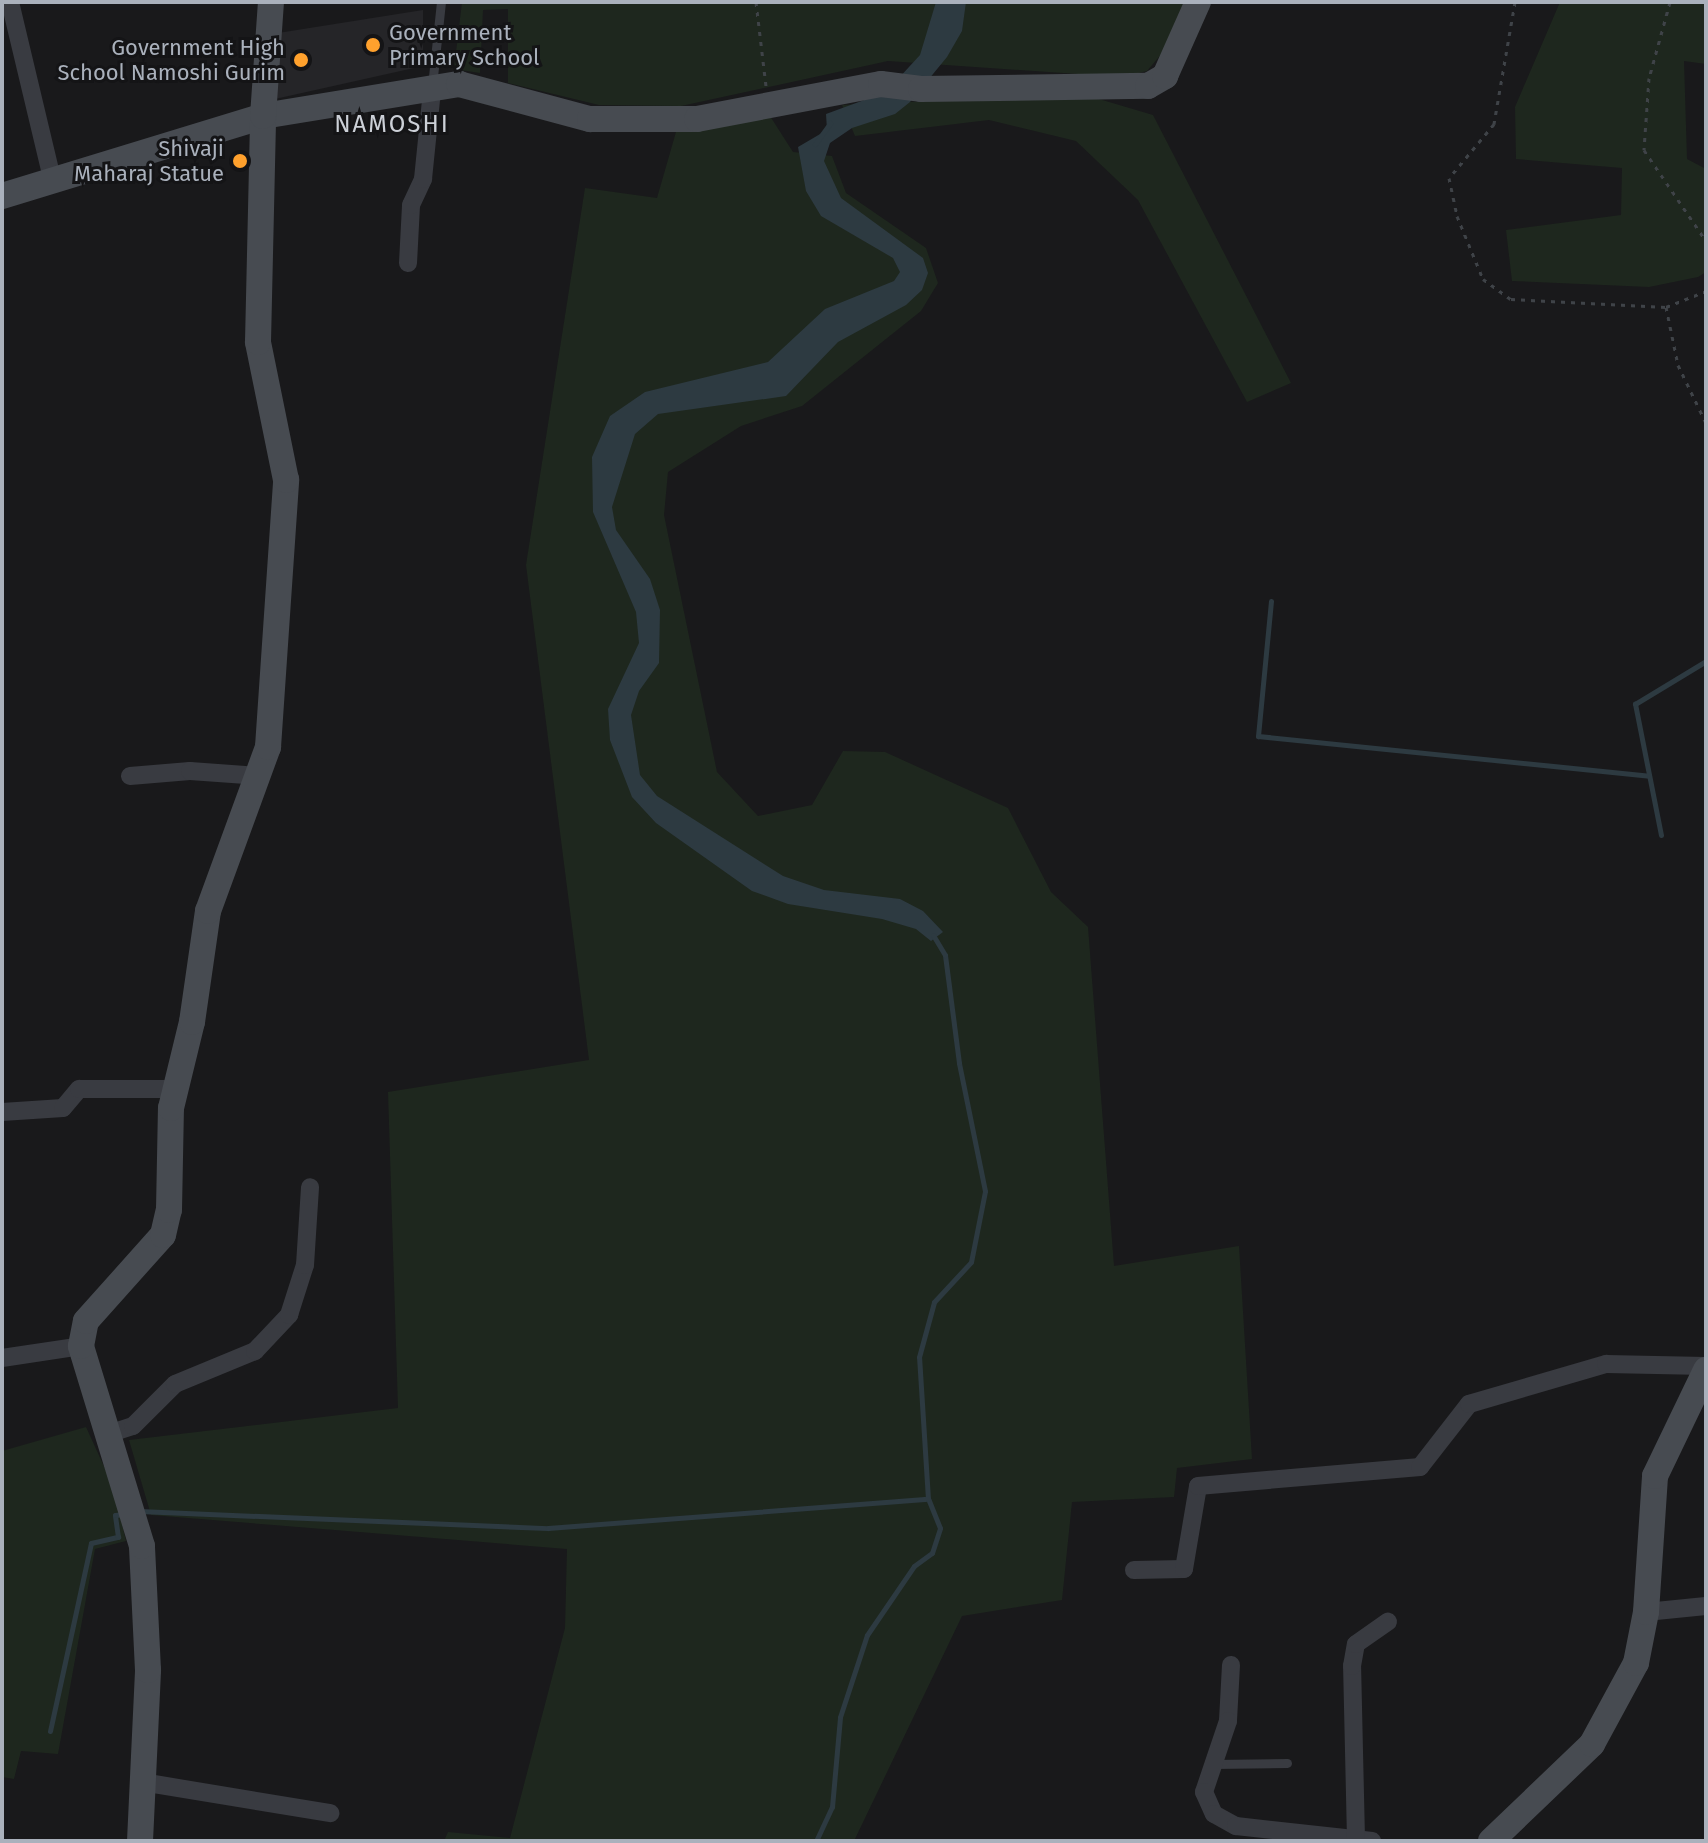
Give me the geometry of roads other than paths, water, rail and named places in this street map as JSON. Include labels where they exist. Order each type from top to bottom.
[{"type":"street","points":[[10,2],[53,182]]},
{"type":"street","points":[[140,1841],[148,1604],[142,1546],[110,1440],[84,1371],[81,1346],[86,1321],[163,1235],[176,1089],[208,911],[260,776],[268,747],[286,480],[258,342],[263,116],[271,2]]},
{"type":"street","points":[[2,196],[263,116],[459,84],[590,119],[697,119],[881,84],[921,89],[1148,86],[1165,76],[1198,2]]},
{"type":"street","points":[[408,263],[411,205],[423,179],[432,90]]},
{"type":"street","points":[[130,776],[190,771],[260,776]]},
{"type":"street","points":[[2,1112],[63,1108],[79,1089],[176,1089]]},
{"type":"street","points":[[110,1440],[133,1426],[175,1384],[255,1351],[289,1315],[305,1265],[310,1187]]},
{"type":"street","points":[[2,1358],[81,1346]]},
{"type":"street","points":[[1134,1570],[1184,1569],[1198,1486],[1420,1467],[1469,1404],[1606,1364],[1706,1368],[1655,1476],[1646,1612],[1636,1663],[1592,1744],[1491,1841]]},
{"type":"street","points":[[1646,1612],[1706,1606]]},
{"type":"street","points":[[1231,1665],[1228,1721],[1209,1764],[1204,1792],[1214,1814],[1236,1826],[1364,1840],[1352,1666],[1356,1644],[1388,1622]]},
{"type":"street","points":[[142,1782],[330,1813]]},
{"type":"lane","points":[[432,90],[441,2]]},
{"type":"lane","points":[[1209,1764],[1287,1763]]},
{"type":"waterway","points":[[815,144],[830,123]]},
{"type":"waterway","points":[[1271,601],[1258,736],[1649,776]]},
{"type":"waterway","points":[[1661,835],[1635,704],[1706,661]]},
{"type":"waterway","points":[[816,1841],[832,1807],[840,1717],[867,1635],[914,1566],[932,1553],[940,1528],[928,1499],[919,1357],[934,1302],[971,1262],[985,1191],[959,1063],[945,955],[933,935]]},
{"type":"waterway","points":[[139,1511],[548,1528],[928,1499]]},
{"type":"waterway","points":[[50,1731],[91,1543],[118,1537],[115,1515],[125,1514]]},
{"type":"place","name":"Government Primary School","points":[[373,45]]},
{"type":"place","name":"Government High School Namoshi Gurim","points":[[301,60]]},
{"type":"place","name":"Shivaji Maharaj Statue","points":[[240,161]]},
{"type":"district","name":"NAMOSHI","points":[[392,125]]}]
